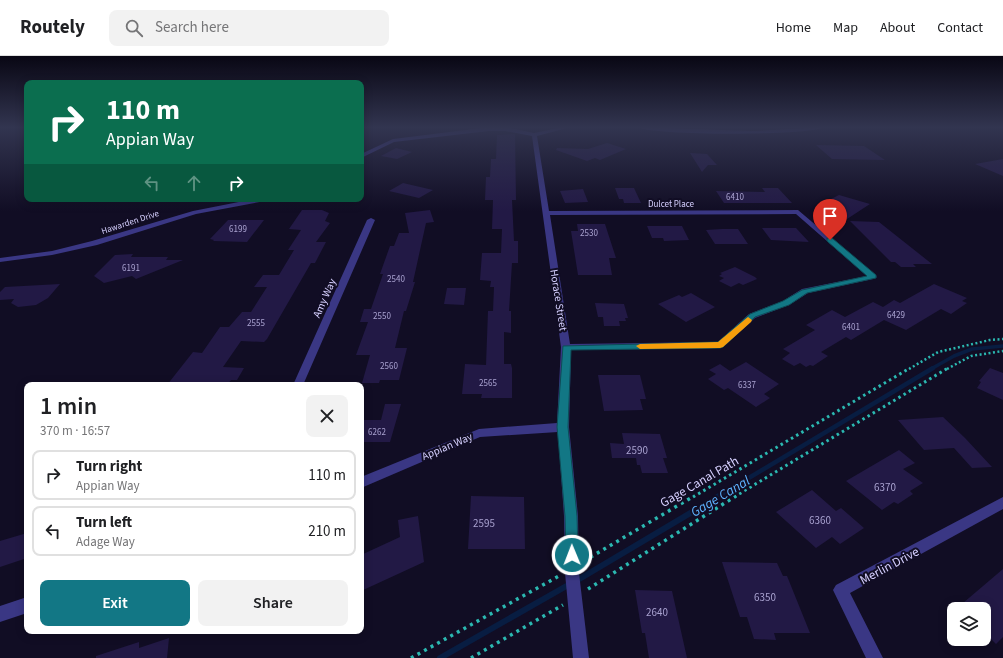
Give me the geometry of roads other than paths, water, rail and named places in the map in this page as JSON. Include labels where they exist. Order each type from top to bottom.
[{"type":"street","name":"Horace Street","points":[[536,155],[566,348],[562,427],[571,516],[572,570],[581,658]]},
{"type":"street","name":"Hawarden Drive","points":[[0,260],[52,253],[94,243],[195,212],[249,202]]},
{"type":"street","name":"Dulcet Place","points":[[545,213],[798,212],[873,277],[805,291],[786,303],[752,316],[720,345],[566,348]]},
{"type":"street","name":"Amy Way","points":[[299,382],[371,220]]},
{"type":"street","name":"Appian Way","points":[[364,482],[479,433],[562,427]]},
{"type":"street","name":"Merlin Drive","points":[[875,658],[841,590],[1003,503]]},
{"type":"street","points":[[0,614],[24,606]]},
{"type":"waterway","name":"Gage Canal","points":[[931,369],[954,356],[972,349],[1003,346]]},
{"type":"waterway","name":"Gage Canal","points":[[717,497],[933,368]]},
{"type":"waterway","name":"Gage Canal","points":[[576,581],[719,496]]},
{"type":"waterway","name":"Gage Canal","points":[[440,658],[570,584]]}]
